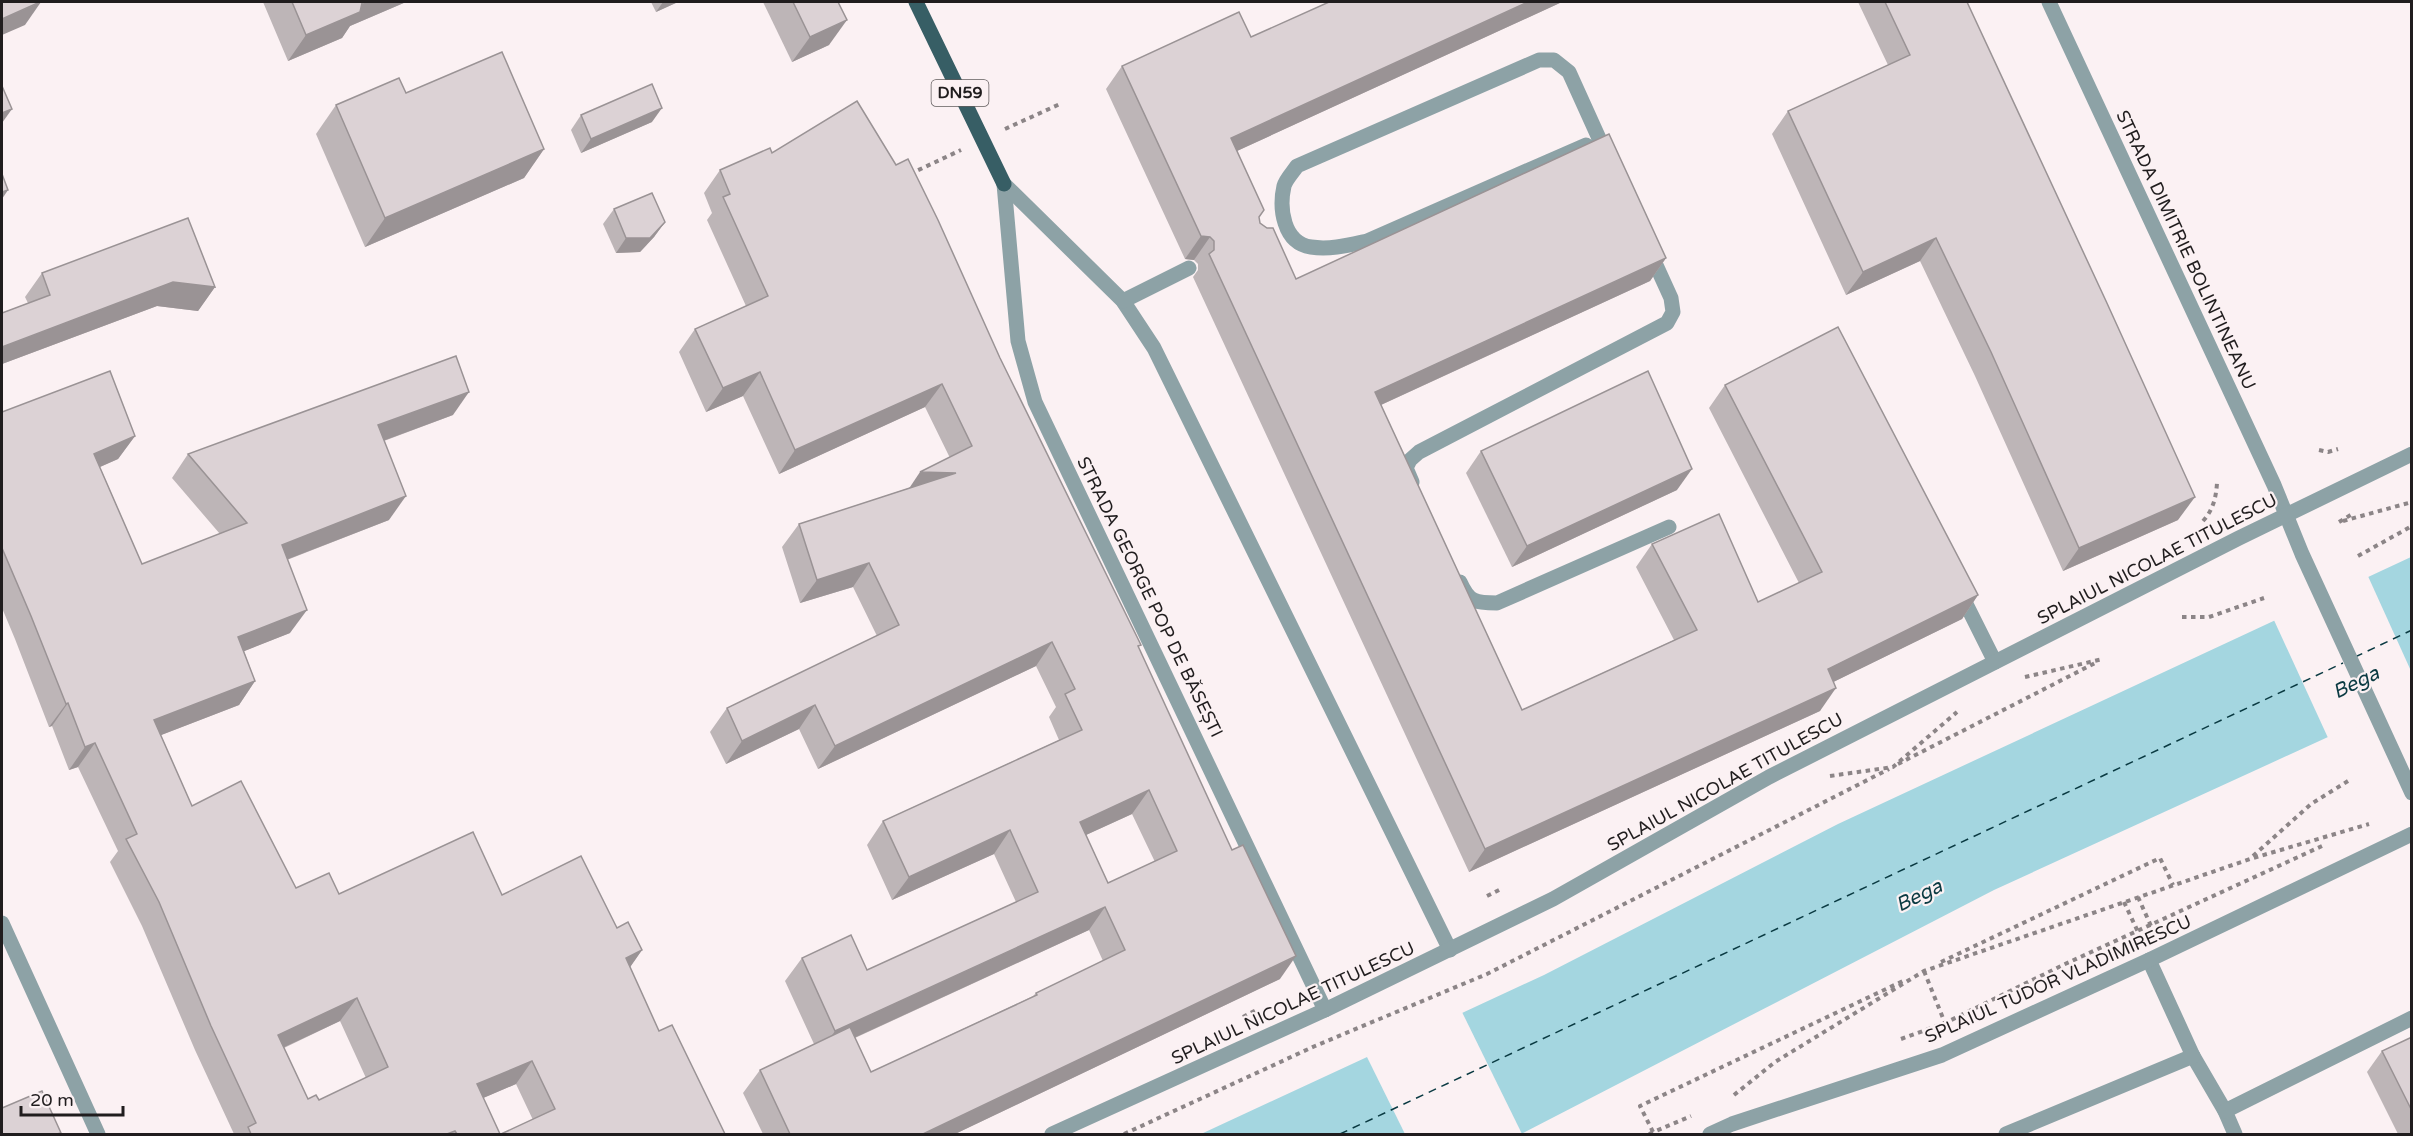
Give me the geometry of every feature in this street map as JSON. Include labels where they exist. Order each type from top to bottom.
[{"type":"main road","name":"STRADA GEORGE POP DE BĂSEȘTI","points":[[916,2],[1004,184]]},
{"type":"street","name":"STRADA DIMITRIE BOLINTINEANU","points":[[2049,2],[2269,474],[2302,554],[2409,787]]},
{"type":"street","points":[[1600,139],[1367,241],[1333,248],[1309,247],[1295,239],[1286,227],[1282,214],[1284,184],[1297,166],[1539,60],[1554,60],[1569,72],[1600,139],[1614,171]]},
{"type":"street","name":"STRADA GEORGE POP DE BĂSEȘTI","points":[[1004,184],[1123,301],[1154,348],[1450,950]]},
{"type":"street","name":"STRADA GEORGE POP DE BĂSEȘTI","points":[[1004,184],[1018,341],[1035,402],[1324,1010]]},
{"type":"street","points":[[1269,234],[1286,227]]},
{"type":"street","points":[[1421,500],[1406,468],[1410,460],[1419,452],[1667,323],[1673,312],[1671,298],[1642,235]]},
{"type":"street","points":[[1123,301],[1189,268]]},
{"type":"street","name":"SPLAIUL NICOLAE TITULESCU","points":[[1052,1134],[1324,1010],[1553,899],[1769,777],[2412,454]]},
{"type":"street","points":[[1451,564],[1466,596],[1479,603],[1497,603],[1669,527]]},
{"type":"street","points":[[1951,575],[1995,662]]},
{"type":"street","name":"SPLAIUL TUDOR VLADIMIRESCU","points":[[1710,1134],[1941,1055],[2149,960],[2412,834]]},
{"type":"street","points":[[2,923],[98,1134]]},
{"type":"street","points":[[2149,960],[2193,1056],[2225,1111],[2235,1134]]},
{"type":"street","points":[[2225,1111],[2412,1018]]},
{"type":"street","points":[[2006,1134],[2193,1056]]},
{"type":"path","points":[[2319,450],[2328,452],[2338,449]]},
{"type":"path","name":"SPLAIUL NICOLAE TITULESCU","points":[[2203,521],[2210,514],[2213,506],[2217,483]]},
{"type":"path","points":[[2339,522],[2412,502]]},
{"type":"path","points":[[2358,555],[2412,526]]},
{"type":"path","points":[[2182,617],[2210,617],[2264,598]]},
{"type":"path","points":[[1124,1134],[1315,1046],[1487,974],[2103,659],[2020,679]]},
{"type":"path","points":[[1824,777],[1893,767],[1963,707]]},
{"type":"path","points":[[2250,859],[2311,804],[2348,781]]},
{"type":"path","points":[[1740,1096],[1729,1100],[1775,1062],[1924,971],[2250,859],[2369,824],[2338,839]]},
{"type":"path","points":[[1891,1043],[1945,1023],[2063,965],[2328,843]]},
{"type":"path","points":[[1653,1132],[1640,1106],[2160,858],[2173,885]]},
{"type":"path","points":[[1487,896],[1503,888]]},
{"type":"path","points":[[2138,897],[2151,926]]},
{"type":"path","points":[[2124,902],[2138,932]]},
{"type":"path","points":[[1924,971],[1945,1023]]},
{"type":"path","points":[[1243,1017],[1258,1009]]},
{"type":"water","name":"Bega","points":[[2411,557],[2411,699],[1994,890],[1521,1134],[1201,1134],[1544,975],[1838,824]]},
{"type":"pier","points":[[2367,574],[2411,671],[2412,702],[2329,740],[2273,618]]},
{"type":"pier","points":[[1461,1010],[1522,1134],[1405,1134],[1365,1053]]},
{"type":"building","points":[[2,2],[40,2],[2,19]]},
{"type":"building","points":[[292,2],[366,2],[362,3],[360,12],[306,35]]},
{"type":"building","points":[[793,2],[838,2],[847,20],[810,37]]},
{"type":"building","points":[[1329,2],[1528,2],[1231,138],[1264,210],[1259,217],[1260,223],[1267,228],[1273,228],[1296,279],[1609,134],[1666,258],[1375,392],[1522,710],[1697,630],[1652,544],[1719,514],[1758,602],[1822,572],[1725,385],[1838,327],[1978,595],[1828,669],[1836,688],[1485,849],[1209,254],[1214,250],[1214,241],[1210,237],[1201,236],[1122,66],[1239,12],[1251,37]]},
{"type":"building","points":[[1885,2],[1967,2],[2195,497],[2079,548],[1991,352],[1936,238],[1863,272],[1788,111],[1910,55]]},
{"type":"building","points":[[502,52],[544,149],[385,218],[336,105],[399,78],[406,93]]},
{"type":"building","points":[[652,84],[662,108],[591,139],[581,115]]},
{"type":"building","points":[[2,86],[12,109],[2,113]]},
{"type":"building","points":[[857,101],[896,165],[908,159],[1000,358],[1141,645],[1138,646],[1232,850],[1243,845],[1296,956],[923,1134],[790,1134],[760,1070],[850,1027],[871,1072],[1037,995],[1036,993],[1125,950],[1105,907],[835,1031],[802,958],[851,935],[867,970],[1038,892],[1010,830],[909,877],[883,821],[1082,730],[1065,694],[1075,689],[1052,642],[835,746],[815,705],[742,741],[727,708],[899,625],[869,563],[817,580],[799,524],[956,473],[920,472],[972,446],[942,384],[795,450],[760,372],[723,388],[695,329],[768,296],[723,197],[730,194],[720,170],[770,148],[772,153]],"holes":[[[1149,790],[1177,851],[1108,883],[1080,822]]]},
{"type":"building","points":[[2,174],[8,190],[2,192]]},
{"type":"building","points":[[652,193],[665,222],[650,238],[626,238],[614,209]]},
{"type":"building","points":[[188,218],[215,287],[173,282],[2,347],[2,313],[50,295],[42,273]]},
{"type":"building","points":[[456,356],[469,392],[378,425],[406,496],[282,545],[307,610],[238,637],[255,681],[154,720],[192,806],[241,781],[296,888],[329,873],[339,894],[473,832],[502,895],[581,856],[617,928],[628,922],[642,950],[626,958],[659,1031],[672,1025],[725,1134],[501,1134],[555,1109],[532,1061],[477,1084],[500,1134],[457,1134],[455,1131],[447,1134],[251,1134],[248,1127],[256,1123],[211,1026],[159,902],[126,839],[137,834],[95,743],[85,747],[2,548],[2,412],[110,371],[135,436],[94,454],[142,564],[247,523],[188,454]],"holes":[[[357,998],[388,1067],[319,1100],[316,1095],[308,1099],[278,1035]]]},
{"type":"building","points":[[1648,371],[1692,469],[1527,546],[1481,451]]},
{"type":"building","points":[[2412,1037],[2412,1111],[2382,1051]]},
{"type":"building","points":[[42,1091],[61,1133],[2,1134],[2,1108]]},
{"type":"ferry route","points":[[2355,657],[2412,630]]},
{"type":"ferry route","points":[[1340,1134],[2343,663]]}]
